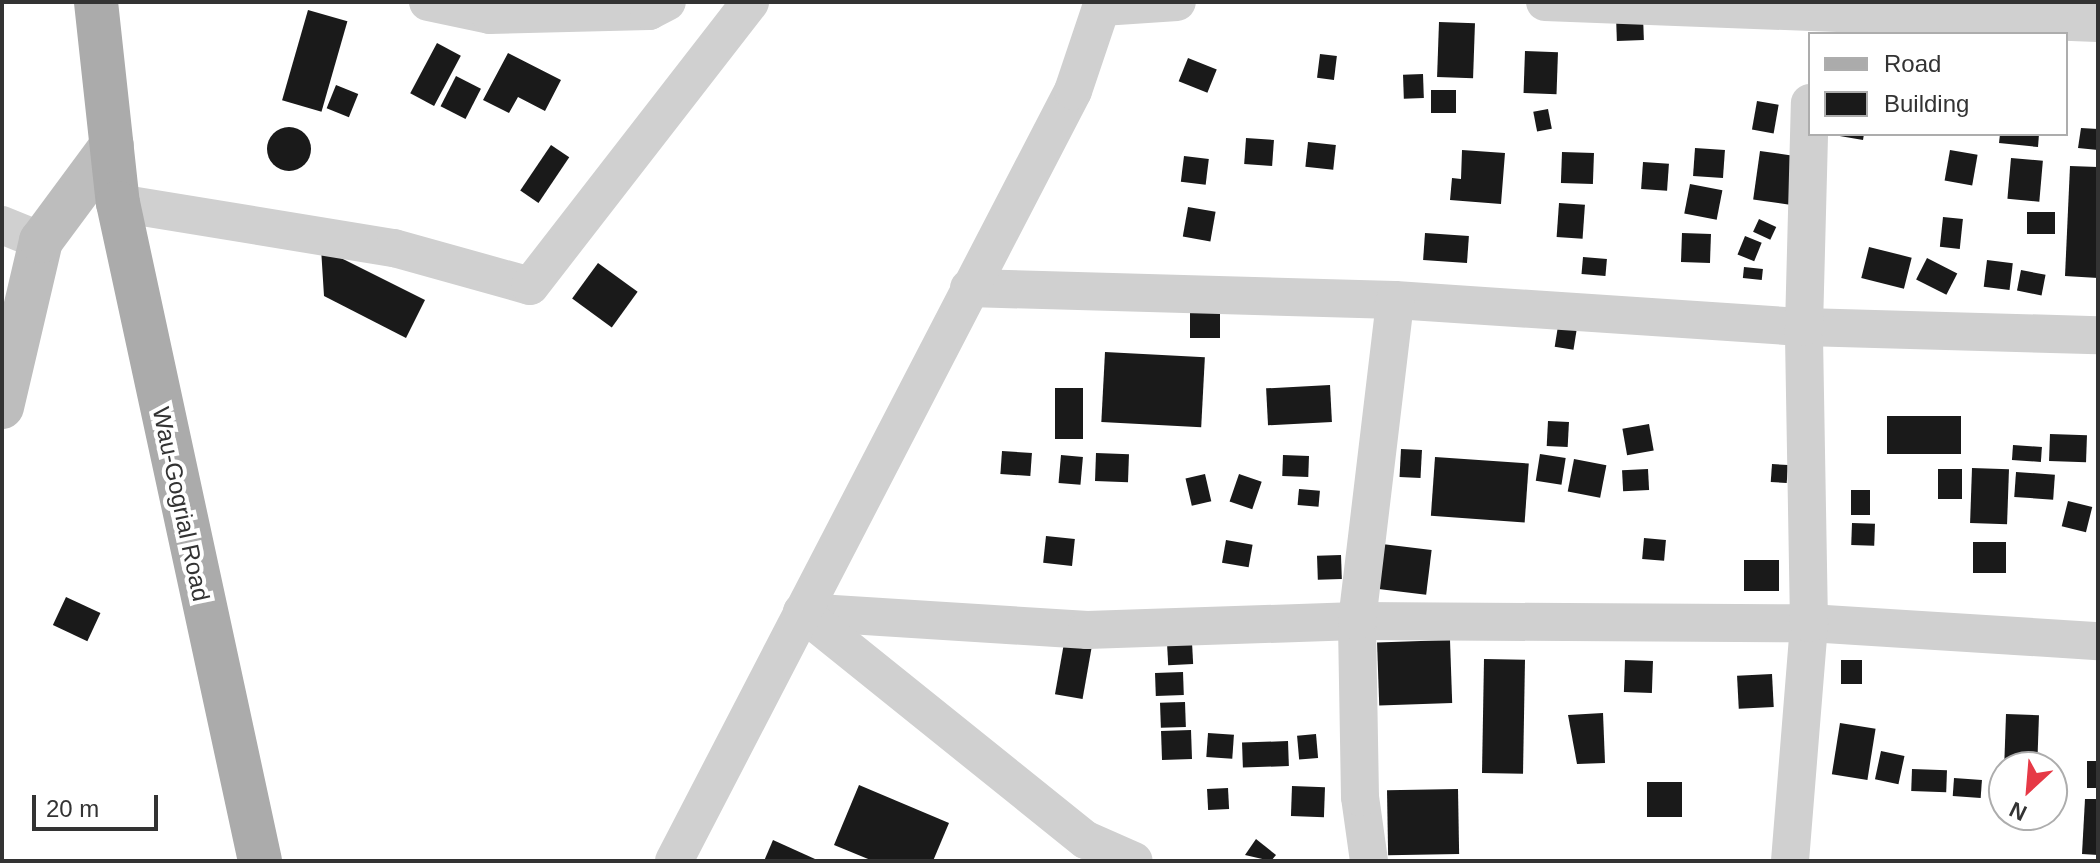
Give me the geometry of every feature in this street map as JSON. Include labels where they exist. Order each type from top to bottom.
[{"type":"main road","name":"Wau-Gogrial Road","points":[[96,2],[118,203],[260,861]]},
{"type":"street","points":[[428,2],[490,15],[649,11],[667,2]]},
{"type":"street","points":[[118,203],[394,248],[530,286],[750,2]]},
{"type":"street","points":[[674,861],[1073,91],[1103,5],[1177,2]]},
{"type":"street","points":[[1545,2],[1812,15],[2098,23]]},
{"type":"street","points":[[1790,861],[1809,623],[1804,327],[1809,136]]},
{"type":"street","points":[[2,407],[41,241],[112,145]]},
{"type":"street","points":[[2,225],[41,241]]},
{"type":"street","points":[[969,288],[1395,300],[1804,327],[2098,335]]},
{"type":"street","points":[[1369,861],[1360,797],[1357,621],[1395,300]]},
{"type":"street","points":[[802,612],[1087,630],[1357,621],[1809,623],[2098,641]]},
{"type":"street","points":[[802,612],[1086,840],[1134,861]]},
{"type":"building","points":[[308,10],[347,21],[322,112],[282,100]]},
{"type":"building","points":[[1643,15],[1644,40],[1617,41],[1616,16]]},
{"type":"building","points":[[1439,22],[1475,23],[1473,78],[1437,77]]},
{"type":"building","points":[[437,43],[461,56],[434,106],[410,93]]},
{"type":"building","points":[[1525,51],[1558,52],[1557,94],[1524,93]]},
{"type":"building","points":[[508,53],[561,80],[545,111],[518,97],[509,113],[483,100]]},
{"type":"building","points":[[1320,54],[1337,56],[1334,80],[1317,78]]},
{"type":"building","points":[[1188,58],[1217,70],[1207,93],[1179,81]]},
{"type":"building","points":[[1423,74],[1424,98],[1404,99],[1403,75]]},
{"type":"building","points":[[456,76],[481,89],[466,119],[441,106]]},
{"type":"building","points":[[336,85],[358,94],[349,117],[327,108]]},
{"type":"building","points":[[1431,90],[1456,90],[1456,113],[1431,113]]},
{"type":"building","points":[[1757,101],[1779,105],[1774,133],[1752,130]]},
{"type":"building","points":[[1548,109],[1552,129],[1537,131],[1533,112]]},
{"type":"building","points":[[289,127],[305,133],[311,149],[305,165],[289,171],[273,165],[267,149],[273,133]]},
{"type":"building","points":[[2081,128],[2098,129],[2098,150],[2078,148]]},
{"type":"building","points":[[1840,136],[1864,136],[1863,140]]},
{"type":"building","points":[[2000,136],[2039,136],[2038,147],[1999,143]]},
{"type":"building","points":[[1246,138],[1274,140],[1272,166],[1244,164]]},
{"type":"building","points":[[1308,142],[1336,145],[1333,170],[1305,167]]},
{"type":"building","points":[[551,145],[569,157],[538,203],[520,191]]},
{"type":"building","points":[[1695,148],[1725,150],[1723,178],[1693,176]]},
{"type":"building","points":[[1462,150],[1505,153],[1501,204],[1450,200],[1452,178],[1461,179]]},
{"type":"building","points":[[1950,150],[1978,155],[1972,185],[1945,181]]},
{"type":"building","points":[[1760,151],[1797,156],[1790,205],[1753,200]]},
{"type":"building","points":[[1562,152],[1594,153],[1593,184],[1561,183]]},
{"type":"building","points":[[1184,156],[1209,159],[1206,185],[1181,182]]},
{"type":"building","points":[[2011,158],[2043,161],[2039,202],[2007,199]]},
{"type":"building","points":[[1643,162],[1669,164],[1667,191],[1641,189]]},
{"type":"building","points":[[2070,166],[2098,167],[2098,278],[2065,276]]},
{"type":"building","points":[[1690,184],[1722,190],[1717,220],[1684,213]]},
{"type":"building","points":[[1559,203],[1585,205],[1583,239],[1557,237]]},
{"type":"building","points":[[1188,207],[1216,212],[1210,241],[1183,237]]},
{"type":"building","points":[[2027,212],[2055,212],[2055,234],[2027,234]]},
{"type":"building","points":[[1943,217],[1963,219],[1960,249],[1940,247]]},
{"type":"building","points":[[1759,219],[1776,227],[1770,240],[1753,232]]},
{"type":"building","points":[[1425,233],[1469,236],[1467,263],[1423,260]]},
{"type":"building","points":[[1682,233],[1711,234],[1710,263],[1681,262]]},
{"type":"building","points":[[1745,236],[1762,243],[1754,261],[1738,255]]},
{"type":"building","points":[[1869,247],[1912,258],[1904,289],[1861,278]]},
{"type":"building","points":[[321,248],[425,300],[406,338],[324,296]]},
{"type":"building","points":[[1583,257],[1607,259],[1605,276],[1582,274]]},
{"type":"building","points":[[1927,258],[1957,273],[1946,295],[1916,279]]},
{"type":"building","points":[[1987,260],[2013,263],[2010,290],[1984,287]]},
{"type":"building","points":[[598,263],[638,292],[612,327],[572,299]]},
{"type":"building","points":[[1744,267],[1763,269],[1762,280],[1743,278]]},
{"type":"building","points":[[2021,270],[2046,275],[2042,295],[2017,291]]},
{"type":"building","points":[[1190,311],[1220,311],[1220,338],[1190,338]]},
{"type":"building","points":[[1558,326],[1577,329],[1573,350],[1555,347]]},
{"type":"building","points":[[1105,352],[1205,357],[1201,427],[1101,422]]},
{"type":"building","points":[[1330,385],[1332,422],[1268,425],[1266,388]]},
{"type":"building","points":[[1055,388],[1083,388],[1083,439],[1055,439]]},
{"type":"building","points":[[1887,416],[1961,416],[1961,454],[1887,454]]},
{"type":"building","points":[[1548,421],[1569,422],[1568,447],[1547,446]]},
{"type":"building","points":[[1649,424],[1654,451],[1627,455],[1622,429]]},
{"type":"building","points":[[2050,434],[2087,435],[2086,462],[2049,461]]},
{"type":"building","points":[[2013,445],[2042,447],[2041,462],[2012,460]]},
{"type":"building","points":[[1401,449],[1422,450],[1421,478],[1400,477]]},
{"type":"building","points":[[1002,451],[1032,453],[1030,476],[1000,474]]},
{"type":"building","points":[[1096,453],[1129,454],[1128,482],[1095,481]]},
{"type":"building","points":[[1540,454],[1566,458],[1561,485],[1536,481]]},
{"type":"building","points":[[1061,455],[1083,457],[1080,485],[1059,483]]},
{"type":"building","points":[[1283,455],[1309,456],[1308,477],[1282,476]]},
{"type":"building","points":[[1435,457],[1529,464],[1525,522],[1431,516]]},
{"type":"building","points":[[1574,459],[1606,465],[1600,498],[1568,491]]},
{"type":"building","points":[[1772,464],[1788,465],[1787,483],[1771,482]]},
{"type":"building","points":[[1972,468],[2009,469],[2007,524],[1970,523]]},
{"type":"building","points":[[1648,469],[1649,490],[1623,491],[1622,470]]},
{"type":"building","points":[[1938,469],[1962,469],[1962,499],[1938,499]]},
{"type":"building","points":[[2016,472],[2055,475],[2053,500],[2014,497]]},
{"type":"building","points":[[1205,474],[1211,501],[1192,506],[1186,478]]},
{"type":"building","points":[[1239,474],[1262,482],[1252,509],[1230,501]]},
{"type":"building","points":[[1299,489],[1320,491],[1319,507],[1298,505]]},
{"type":"building","points":[[1851,490],[1870,490],[1870,515],[1851,515]]},
{"type":"building","points":[[2068,501],[2092,507],[2086,532],[2062,526]]},
{"type":"building","points":[[1852,523],[1875,524],[1874,546],[1851,545]]},
{"type":"building","points":[[1046,536],[1075,539],[1072,566],[1043,563]]},
{"type":"building","points":[[1644,538],[1666,540],[1664,561],[1642,559]]},
{"type":"building","points":[[1226,540],[1253,545],[1249,567],[1222,563]]},
{"type":"building","points":[[1973,542],[2006,542],[2006,573],[1973,573]]},
{"type":"building","points":[[1382,544],[1432,550],[1426,595],[1377,589]]},
{"type":"building","points":[[1341,555],[1342,579],[1318,580],[1317,556]]},
{"type":"building","points":[[1744,560],[1779,560],[1779,591],[1744,591]]},
{"type":"building","points":[[66,597],[100,613],[87,641],[53,625]]},
{"type":"building","points":[[1450,640],[1452,703],[1379,706],[1377,643]]},
{"type":"building","points":[[1192,642],[1193,664],[1168,665],[1167,643]]},
{"type":"building","points":[[1064,643],[1092,648],[1083,699],[1055,694]]},
{"type":"building","points":[[1484,659],[1525,660],[1523,774],[1482,773]]},
{"type":"building","points":[[1625,660],[1653,661],[1652,693],[1624,692]]},
{"type":"building","points":[[1841,660],[1862,660],[1862,684],[1841,684]]},
{"type":"building","points":[[1183,672],[1184,695],[1156,696],[1155,673]]},
{"type":"building","points":[[1772,674],[1774,707],[1739,709],[1737,676]]},
{"type":"building","points":[[1185,702],[1186,727],[1161,728],[1160,703]]},
{"type":"building","points":[[1603,713],[1605,763],[1577,764],[1568,715]]},
{"type":"building","points":[[2006,714],[2039,715],[2038,751],[2005,751]]},
{"type":"building","points":[[1840,723],[1876,729],[1867,780],[1832,774]]},
{"type":"building","points":[[1191,730],[1192,759],[1162,760],[1161,731]]},
{"type":"building","points":[[1208,733],[1234,735],[1232,759],[1206,757]]},
{"type":"building","points":[[1316,734],[1318,758],[1299,760],[1297,736]]},
{"type":"building","points":[[1288,741],[1289,766],[1243,768],[1242,743]]},
{"type":"building","points":[[1881,751],[1904,756],[1898,784],[1875,779]]},
{"type":"building","points":[[2087,761],[2098,761],[2098,788],[2087,788]]},
{"type":"building","points":[[1912,769],[1947,770],[1946,792],[1911,791]]},
{"type":"building","points":[[1954,778],[1982,780],[1981,798],[1953,796]]},
{"type":"building","points":[[1647,782],[1682,782],[1682,817],[1647,817]]},
{"type":"building","points":[[859,785],[949,823],[933,861],[873,861],[834,845]]},
{"type":"building","points":[[1292,786],[1325,787],[1324,817],[1291,816]]},
{"type":"building","points":[[1228,788],[1229,809],[1208,810],[1207,789]]},
{"type":"building","points":[[1458,789],[1459,854],[1388,855],[1387,790]]},
{"type":"building","points":[[2085,799],[2098,799],[2098,855],[2082,854]]},
{"type":"building","points":[[1256,839],[1276,855],[1271,861],[1245,855]]},
{"type":"building","points":[[773,840],[815,859],[764,861]]}]
